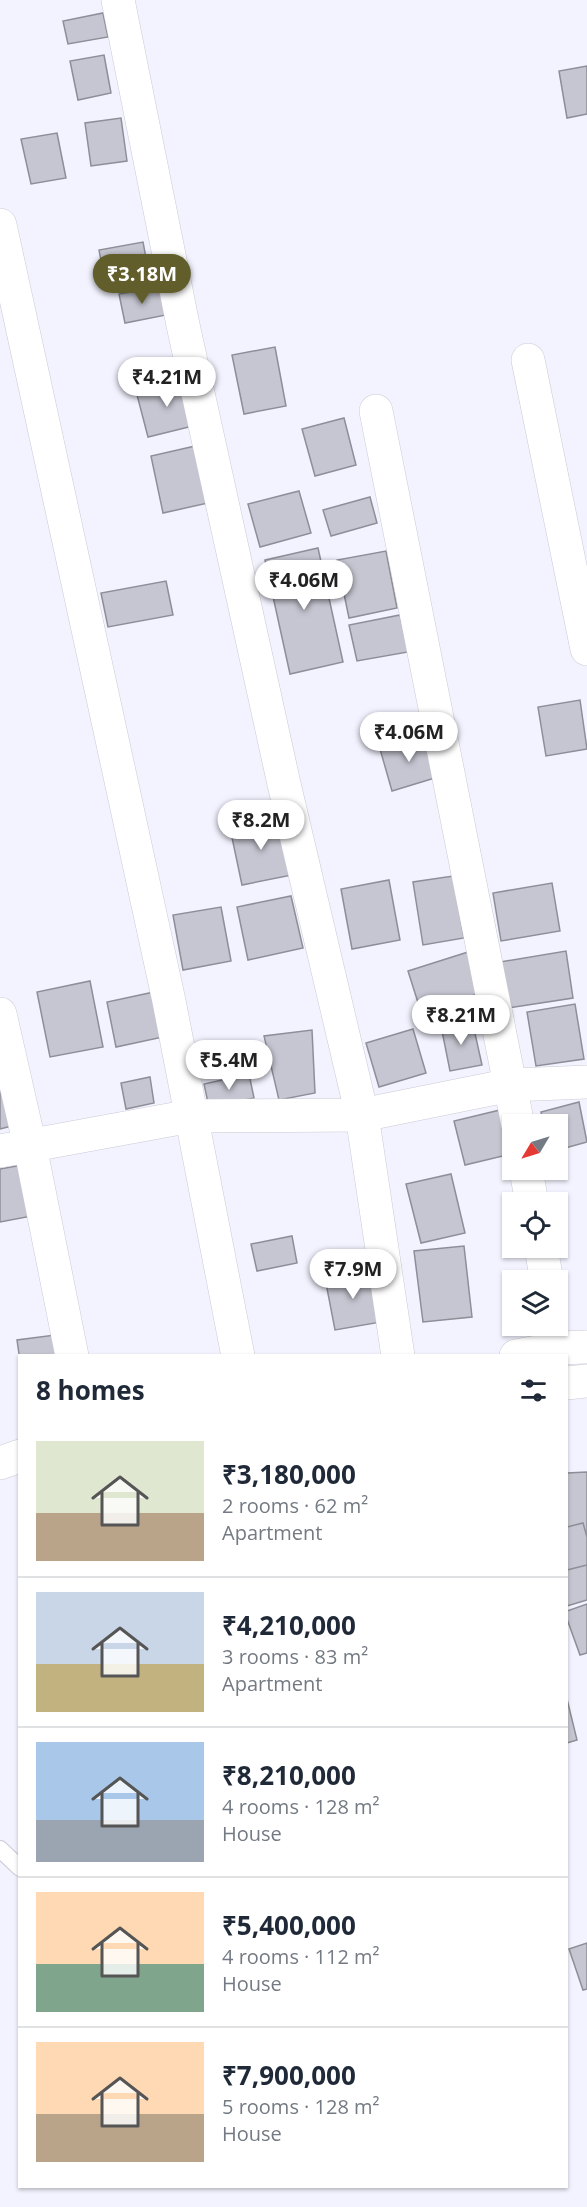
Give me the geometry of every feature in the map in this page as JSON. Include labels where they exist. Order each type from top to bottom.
[{"type":"street","points":[[118,0],[183,325],[284,783],[362,1115],[398,1354]]},
{"type":"street","points":[[0,225],[166,989],[238,1354]]},
{"type":"street","points":[[528,360],[587,649]]},
{"type":"street","points":[[376,411],[516,1114]]},
{"type":"street","points":[[0,1014],[15,1149],[71,1354]]},
{"type":"street","points":[[15,1149],[191,1116],[362,1115],[511,1085],[587,1082]]},
{"type":"street","points":[[524,1354],[565,1344]]},
{"type":"street","points":[[568,1383],[587,1381]]},
{"type":"street","points":[[0,1463],[18,1457]]},
{"type":"street","points":[[0,1484],[18,1479]]},
{"type":"lane","points":[[0,1849],[18,1866]]},
{"type":"building","points":[[103,13],[108,37],[68,44],[63,21]]},
{"type":"building","points":[[104,55],[111,93],[78,100],[70,61]]},
{"type":"building","points":[[587,66],[587,114],[567,118],[559,71]]},
{"type":"building","points":[[121,118],[127,161],[91,166],[85,123]]},
{"type":"building","points":[[57,133],[66,178],[31,184],[21,139]]},
{"type":"building","points":[[143,242],[150,279],[106,287],[99,250]]},
{"type":"building","points":[[160,287],[166,315],[125,323],[119,294]]},
{"type":"building","points":[[275,347],[286,406],[244,414],[232,355]]},
{"type":"building","points":[[185,379],[197,425],[148,437],[136,391]]},
{"type":"building","points":[[344,418],[356,465],[315,476],[302,429]]},
{"type":"building","points":[[204,444],[217,501],[163,513],[151,456]]},
{"type":"building","points":[[299,491],[311,533],[260,547],[248,504]]},
{"type":"building","points":[[370,497],[377,523],[331,536],[323,510]]},
{"type":"building","points":[[318,548],[343,662],[290,674],[265,560]]},
{"type":"building","points":[[386,551],[397,608],[349,618],[337,560]]},
{"type":"building","points":[[166,581],[173,615],[108,627],[101,593]]},
{"type":"building","points":[[400,615],[408,652],[357,661],[349,625]]},
{"type":"building","points":[[580,700],[587,749],[546,756],[538,707]]},
{"type":"building","points":[[425,736],[438,777],[392,791],[380,749]]},
{"type":"building","points":[[279,817],[292,875],[242,885],[230,828]]},
{"type":"building","points":[[453,876],[464,938],[423,945],[413,882]]},
{"type":"building","points":[[389,880],[400,940],[352,949],[341,889]]},
{"type":"building","points":[[552,883],[560,931],[501,941],[493,893]]},
{"type":"building","points":[[291,896],[303,948],[248,960],[237,907]]},
{"type":"building","points":[[221,907],[231,961],[183,970],[173,915]]},
{"type":"building","points":[[566,951],[573,998],[508,1008],[500,962]]},
{"type":"building","points":[[468,952],[481,993],[421,1012],[408,971]]},
{"type":"building","points":[[90,981],[103,1047],[50,1057],[37,992]]},
{"type":"building","points":[[154,992],[163,1037],[116,1047],[107,1002]]},
{"type":"building","points":[[575,1004],[584,1059],[536,1066],[527,1012]]},
{"type":"building","points":[[472,1020],[482,1065],[450,1071],[441,1026]]},
{"type":"building","points":[[413,1029],[426,1073],[379,1087],[366,1043]]},
{"type":"building","points":[[312,1030],[315,1093],[279,1100],[264,1036]]},
{"type":"building","points":[[249,1074],[254,1098],[209,1107],[204,1084]]},
{"type":"building","points":[[0,1075],[16,1125],[0,1129]]},
{"type":"building","points":[[150,1077],[154,1103],[126,1109],[121,1083]]},
{"type":"building","points":[[579,1102],[587,1142],[568,1147],[568,1114],[541,1114],[541,1112]]},
{"type":"building","points":[[500,1110],[502,1156],[465,1165],[454,1121]]},
{"type":"building","points":[[22,1165],[32,1216],[0,1222],[0,1169]]},
{"type":"building","points":[[451,1174],[465,1233],[421,1243],[406,1184]]},
{"type":"building","points":[[292,1236],[297,1263],[257,1271],[251,1244]]},
{"type":"building","points":[[464,1246],[472,1317],[423,1322],[414,1251]]},
{"type":"building","points":[[371,1269],[381,1322],[335,1330],[325,1278]]},
{"type":"building","points":[[55,1335],[59,1354],[19,1354],[17,1340]]},
{"type":"building","points":[[587,1472],[587,1600],[568,1606],[568,1473]]},
{"type":"building","points":[[583,1523],[587,1537],[587,1565],[568,1570],[568,1527]]},
{"type":"building","points":[[587,1604],[587,1653],[580,1655],[568,1622],[568,1611]]},
{"type":"building","points":[[568,1703],[577,1740],[568,1743]]},
{"type":"building","points":[[587,1943],[587,1989],[583,1990],[569,1949]]}]
